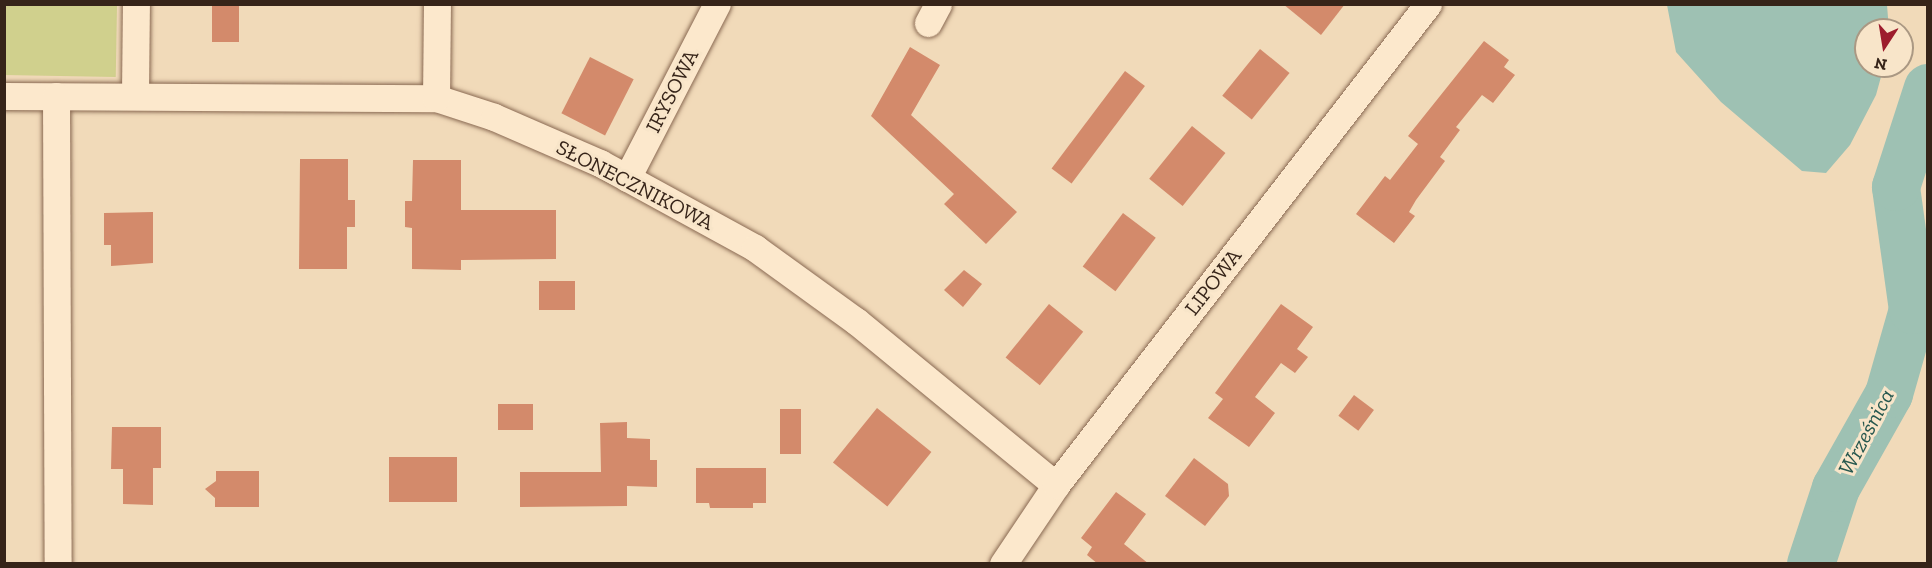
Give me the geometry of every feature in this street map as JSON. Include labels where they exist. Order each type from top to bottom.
[{"type":"street","points":[[135,94],[136,4]]},
{"type":"street","points":[[436,98],[437,4]]},
{"type":"street","name":"IRYSOWA","points":[[627,178],[717,4]]},
{"type":"street","name":"LIPOWA","points":[[1003,564],[1056,485],[1428,4]]},
{"type":"street","name":"SŁONECZNIKOWA","points":[[4,96],[135,94],[436,98],[494,117],[627,178],[755,248],[856,321],[1056,485]]},
{"type":"street","points":[[56,96],[57,564]]},
{"type":"green space","points":[[5,4],[117,6],[116,77],[4,75]]},
{"type":"shaded area","points":[[1667,5],[1887,5],[1888,18],[1854,18],[1854,78],[1881,78],[1876,95],[1850,145],[1826,173],[1802,171],[1721,102],[1676,52]]},
{"type":"building","points":[[212,4],[239,4],[239,42],[212,42]]},
{"type":"building","points":[[1283,4],[1345,4],[1321,35]]},
{"type":"building","points":[[1484,41],[1509,60],[1504,67],[1515,75],[1493,103],[1482,95],[1456,127],[1460,130],[1440,157],[1445,161],[1416,200],[1409,212],[1415,216],[1394,243],[1356,214],[1385,176],[1390,180],[1418,144],[1408,136]]},
{"type":"building","points":[[910,47],[940,65],[911,115],[1017,212],[986,244],[944,204],[954,194],[871,116]]},
{"type":"building","points":[[1260,49],[1290,73],[1252,120],[1222,96]]},
{"type":"building","points":[[590,57],[634,79],[605,135],[561,113]]},
{"type":"building","points":[[1125,71],[1145,86],[1072,183],[1052,168]]},
{"type":"building","points":[[1192,126],[1225,153],[1183,206],[1149,179]]},
{"type":"building","points":[[300,159],[348,159],[348,200],[355,200],[355,227],[347,227],[347,269],[299,269]]},
{"type":"building","points":[[413,160],[461,160],[461,210],[556,210],[556,259],[461,260],[461,270],[412,269],[412,228],[405,227],[405,201],[412,201]]},
{"type":"building","points":[[153,212],[153,263],[111,266],[111,245],[104,245],[104,213]]},
{"type":"building","points":[[1123,213],[1156,238],[1115,291],[1083,267]]},
{"type":"building","points":[[964,270],[982,284],[963,307],[944,290]]},
{"type":"building","points":[[539,281],[575,281],[575,310],[539,310]]},
{"type":"building","points":[[1049,304],[1083,332],[1040,385],[1006,358]]},
{"type":"building","points":[[1281,304],[1313,327],[1297,349],[1308,357],[1295,373],[1281,363],[1255,397],[1275,413],[1249,447],[1208,418],[1223,399],[1215,393]]},
{"type":"building","points":[[1354,395],[1374,410],[1358,431],[1338,416]]},
{"type":"building","points":[[498,404],[533,404],[533,430],[498,430]]},
{"type":"building","points":[[877,408],[931,452],[887,506],[833,462]]},
{"type":"building","points":[[780,409],[801,409],[801,454],[780,454]]},
{"type":"building","points":[[627,422],[627,438],[650,439],[650,460],[657,460],[657,487],[627,486],[627,506],[520,507],[520,472],[601,472],[600,423]]},
{"type":"building","points":[[112,427],[161,427],[161,468],[153,468],[153,505],[123,504],[123,469],[111,469]]},
{"type":"building","points":[[389,457],[457,457],[457,502],[389,502]]},
{"type":"building","points":[[1194,458],[1228,484],[1229,496],[1205,526],[1165,496]]},
{"type":"building","points":[[696,468],[766,468],[766,503],[753,503],[753,508],[710,508],[709,503],[696,503]]},
{"type":"building","points":[[216,471],[259,471],[259,507],[215,507],[215,498],[205,489],[216,481]]},
{"type":"building","points":[[1116,492],[1146,514],[1124,544],[1149,564],[1098,564],[1087,555],[1092,547],[1081,538]]},
{"type":"waterway","name":"Wrześnica","points":[[1811,564],[1836,488],[1889,394],[1913,310],[1896,187],[1928,88]]}]
